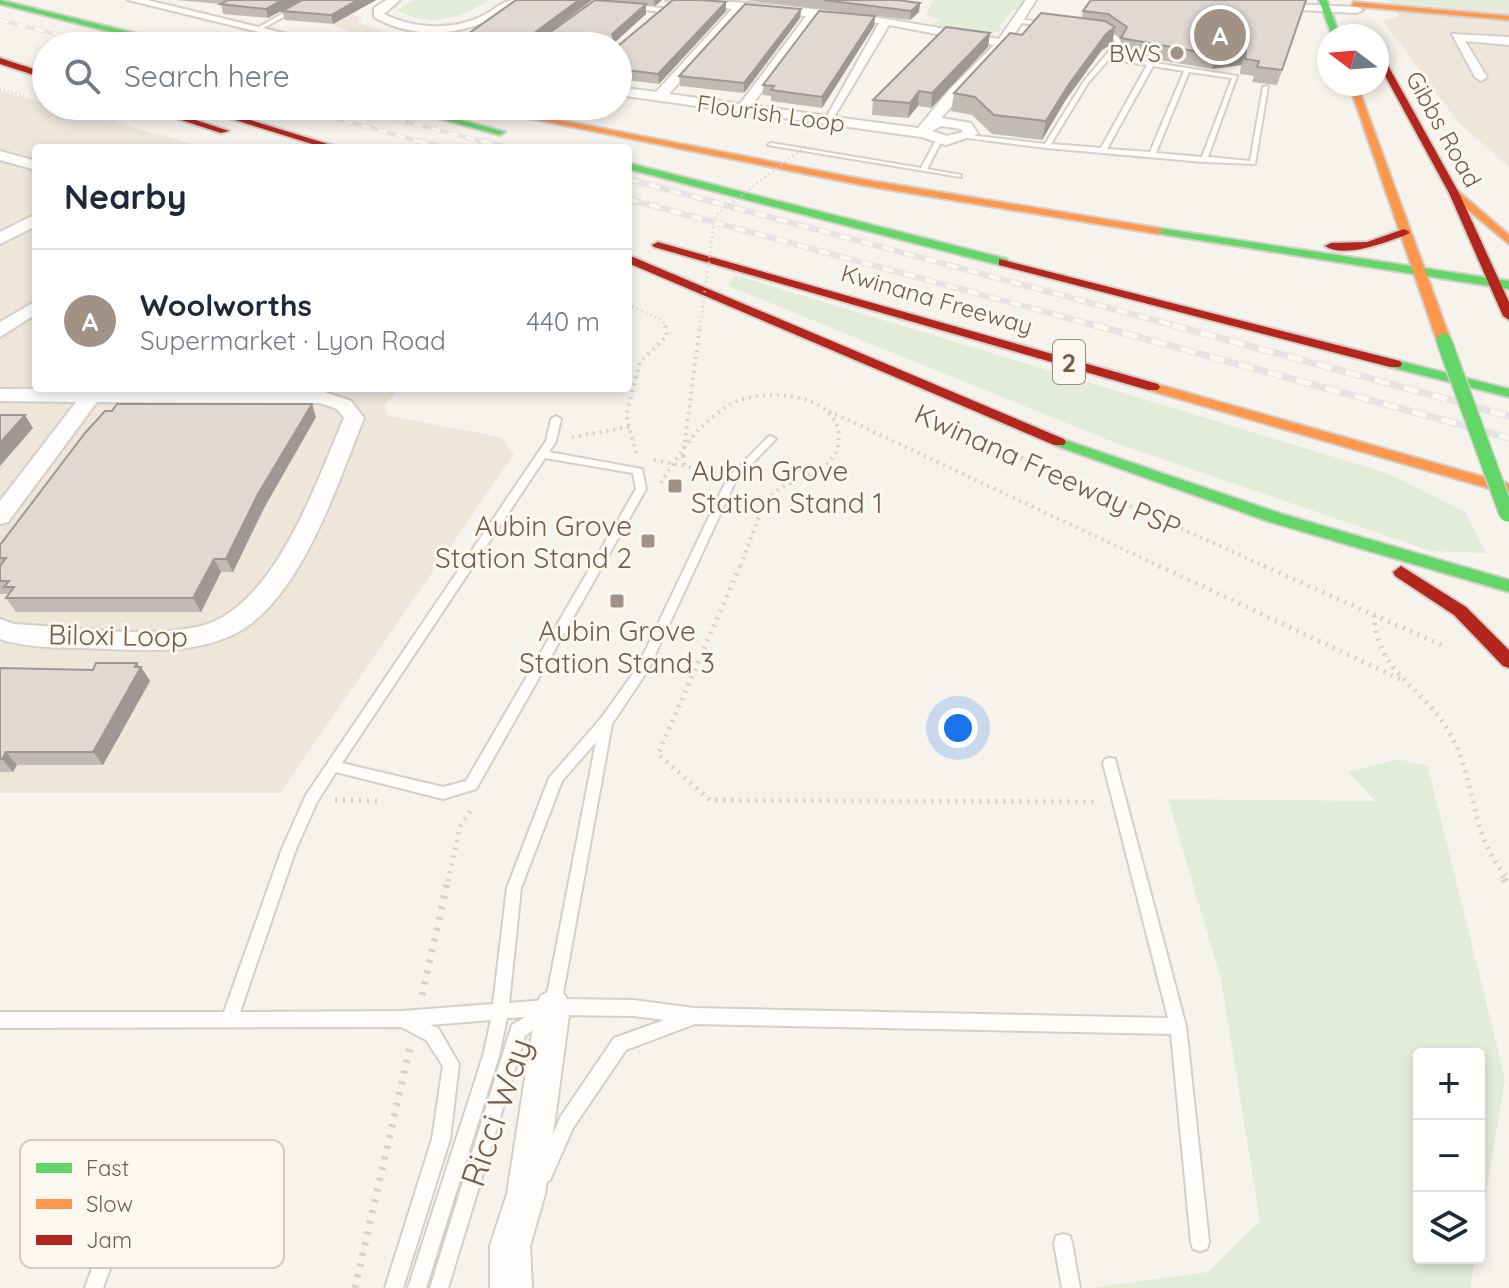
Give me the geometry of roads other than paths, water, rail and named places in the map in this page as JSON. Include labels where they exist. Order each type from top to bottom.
[{"type":"main road","points":[[0,2],[120,32]]},
{"type":"main road","points":[[1324,4],[1332,24]]},
{"type":"main road","points":[[1354,5],[1509,18]]},
{"type":"main road","points":[[1354,5],[1364,24]]},
{"type":"main road","points":[[0,50],[32,59]]},
{"type":"main road","points":[[0,61],[32,71]]},
{"type":"main road","name":"Gibbs Road","points":[[1389,75],[1502,284],[1509,316]]},
{"type":"main road","points":[[1357,96],[1508,516]]},
{"type":"main road","points":[[189,120],[267,144]]},
{"type":"main road","points":[[242,120],[323,144]]},
{"type":"main road","points":[[452,120],[518,137]]},
{"type":"main road","points":[[544,120],[861,182],[1420,274],[1502,284]]},
{"type":"main road","name":"Kwinana Freeway","points":[[632,166],[1509,393]]},
{"type":"main road","points":[[1454,193],[1509,241]]},
{"type":"main road","points":[[1205,237],[1341,247],[1368,245],[1404,232]]},
{"type":"main road","name":"Kwinana Freeway","points":[[643,241],[1509,489]]},
{"type":"main road","points":[[632,261],[1048,437],[1423,565],[1509,586]]},
{"type":"main road","points":[[1300,525],[1380,560],[1434,591],[1469,617],[1509,661]]},
{"type":"street","points":[[133,0],[271,32]]},
{"type":"street","points":[[395,0],[378,10],[378,15],[393,23],[425,27],[476,22],[512,0]]},
{"type":"street","points":[[657,14],[672,0],[856,17],[1003,43]]},
{"type":"street","points":[[856,17],[867,0]]},
{"type":"street","points":[[927,128],[1003,43],[1031,0]]},
{"type":"street","points":[[1022,17],[1048,3]]},
{"type":"street","points":[[1255,3],[1354,5]]},
{"type":"street","points":[[197,14],[216,5]]},
{"type":"street","points":[[659,97],[741,6]]},
{"type":"street","points":[[743,109],[814,13]]},
{"type":"street","points":[[832,113],[886,21]]},
{"type":"street","points":[[1481,77],[1456,37],[1509,41]]},
{"type":"street","name":"Flourish Loop","points":[[632,93],[743,109],[927,128]]},
{"type":"street","points":[[951,100],[952,115],[965,131]]},
{"type":"street","points":[[927,128],[965,131]]},
{"type":"street","points":[[927,128],[939,140],[965,131]]},
{"type":"street","points":[[0,155],[32,165]]},
{"type":"street","points":[[0,239],[9,228],[32,220]]},
{"type":"street","points":[[0,331],[32,309]]},
{"type":"street","points":[[0,395],[93,392]]},
{"type":"street","points":[[0,517],[93,392]]},
{"type":"street","name":"Biloxi Loop","points":[[0,628],[10,633],[174,640],[208,635],[240,619],[261,601],[285,569],[354,418],[344,405],[322,397],[93,392]]},
{"type":"street","points":[[510,1246],[526,1194],[553,1007]]},
{"type":"street","name":"Ricci Way","points":[[510,1246],[511,1288]]},
{"type":"lane","points":[[258,29],[311,0]]},
{"type":"lane","points":[[617,5],[657,14]]},
{"type":"lane","points":[[1022,17],[1063,27]]},
{"type":"lane","points":[[1047,146],[1086,82],[1115,51],[1118,39],[1091,31]]},
{"type":"lane","points":[[1108,57],[1235,77],[1204,160]]},
{"type":"lane","points":[[1103,150],[1151,64]]},
{"type":"lane","points":[[1152,155],[1187,70]]},
{"type":"lane","points":[[965,131],[1011,145],[1253,163],[1266,87]]},
{"type":"lane","points":[[923,170],[939,140]]},
{"type":"lane","points":[[771,145],[959,176]]},
{"type":"lane","points":[[230,1018],[289,849],[311,799],[551,441],[556,419]]},
{"type":"lane","points":[[417,1288],[491,1056],[500,1014],[514,888],[556,778],[607,721],[642,670],[732,479],[771,439]]},
{"type":"lane","points":[[332,766],[443,793],[471,785],[641,489],[638,471],[542,454]]},
{"type":"lane","points":[[0,1020],[230,1018],[411,1021],[553,1007],[607,721]]},
{"type":"lane","points":[[1110,763],[1178,1026],[1200,1242]]},
{"type":"lane","name":"Ricci Way","points":[[439,1288],[518,1031],[553,1007],[633,1008],[694,1016]]},
{"type":"lane","points":[[694,1016],[1178,1026]]},
{"type":"lane","name":"Ricci Way","points":[[510,1246],[567,1122],[620,1044],[694,1016]]},
{"type":"lane","points":[[394,1288],[441,1139],[451,1064],[432,1034],[411,1021]]},
{"type":"lane","points":[[1063,1243],[1071,1288]]},
{"type":"lane","points":[[499,1288],[510,1246]]},
{"type":"lane","points":[[94,1288],[101,1268]]},
{"type":"railway","points":[[0,20],[47,32]]},
{"type":"railway","points":[[342,120],[425,143]]},
{"type":"railway","points":[[399,120],[484,142]]},
{"type":"railway","points":[[418,141],[429,144]]},
{"type":"railway","points":[[484,142],[493,144]]},
{"type":"railway","points":[[484,142],[489,143]]},
{"type":"railway","points":[[632,180],[1180,327]]},
{"type":"railway","points":[[632,200],[1101,327]]},
{"type":"railway","points":[[1094,325],[1509,438]]},
{"type":"railway","points":[[1172,325],[1509,416]]},
{"type":"place","name":"Woolworths","points":[[1220,35]]},
{"type":"place","name":"BWS","points":[[1177,53]]},
{"type":"place","name":"Aubin Grove Station Stand 1","points":[[675,486]]},
{"type":"place","name":"Aubin Grove Station Stand 2","points":[[648,541]]},
{"type":"place","name":"Aubin Grove Station Stand 3","points":[[617,601]]}]
